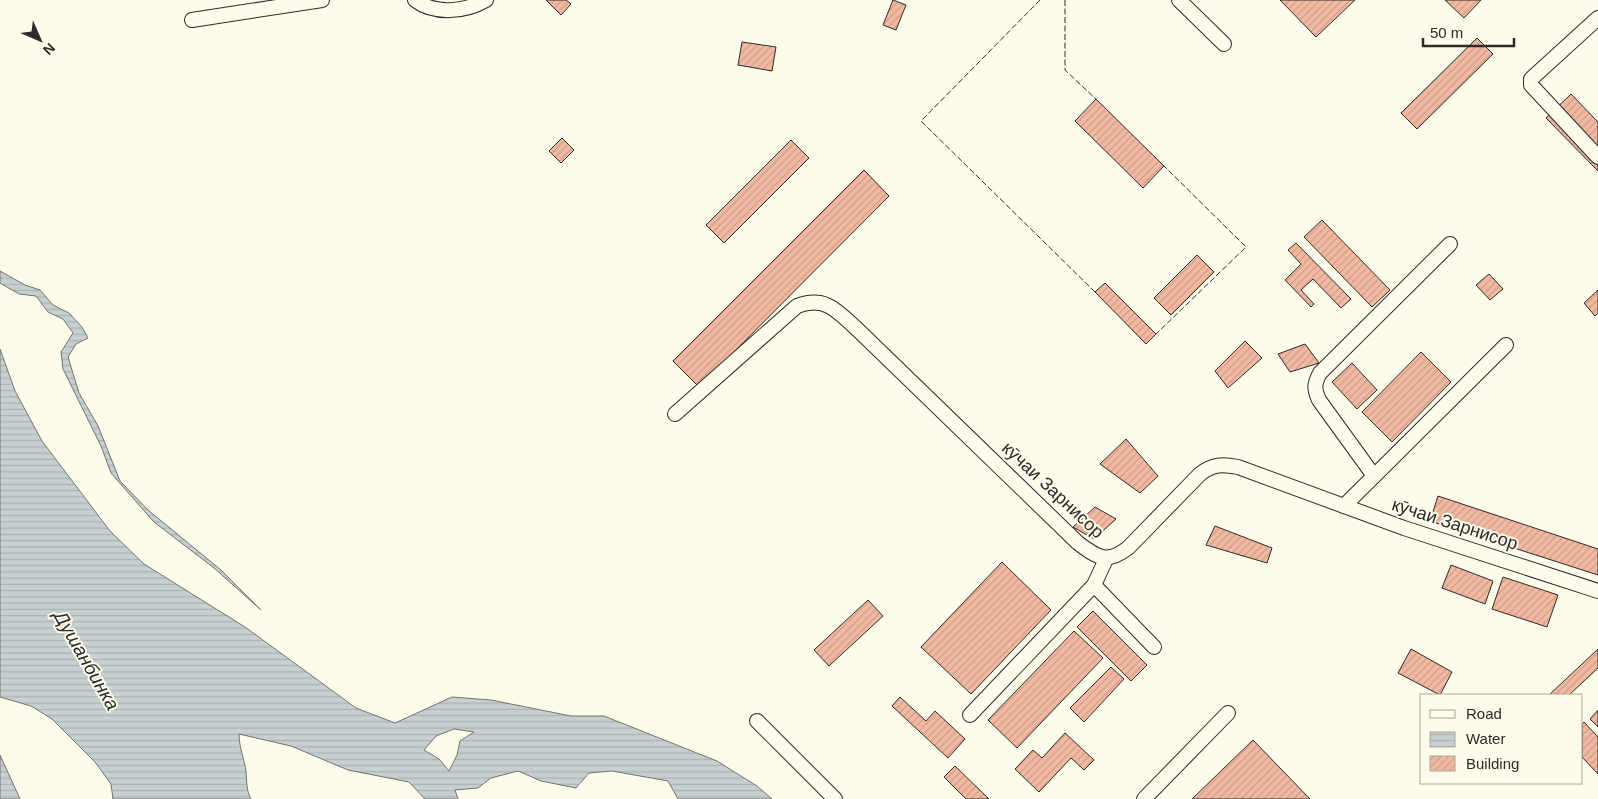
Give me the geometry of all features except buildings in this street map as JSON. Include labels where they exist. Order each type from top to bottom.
[{"type":"lane","points":[[192,20],[322,0]]},
{"type":"lane","points":[[415,0],[422,5],[443,11],[462,9],[486,0]]},
{"type":"lane","points":[[1179,0],[1224,44]]},
{"type":"lane","points":[[1598,18],[1531,79],[1531,85],[1598,157]]},
{"type":"lane","points":[[1374,476],[1320,400],[1315,391],[1315,382],[1320,373],[1450,244]]},
{"type":"lane","name":"кӯчаи Зарнисор","points":[[675,414],[797,306],[808,302],[821,302],[858,330],[1078,543],[1093,554],[1106,559],[1117,556],[1128,548],[1200,474],[1215,465],[1238,467],[1344,506],[1598,591]]},
{"type":"lane","points":[[1344,506],[1506,345]]},
{"type":"lane","points":[[970,715],[1094,585],[1106,559]]},
{"type":"lane","points":[[1094,585],[1154,647]]},
{"type":"lane","points":[[1144,799],[1228,713]]},
{"type":"lane","points":[[758,721],[835,799]]},
{"type":"water","points":[[0,271],[25,285],[40,290],[53,305],[69,313],[82,327],[88,338],[76,344],[68,357],[79,393],[98,426],[120,481],[148,510],[221,570],[261,610],[214,568],[154,522],[111,473],[101,446],[63,369],[61,352],[73,333],[63,319],[48,312],[36,296],[19,294],[0,283]]},
{"type":"water","name":"Душанбинка","points":[[0,349],[15,391],[42,441],[110,531],[144,564],[245,627],[356,708],[395,723],[452,697],[491,700],[571,716],[604,716],[717,761],[757,786],[772,799],[678,799],[668,781],[612,771],[589,773],[576,788],[541,781],[518,771],[491,778],[478,788],[455,790],[458,799],[425,799],[409,782],[348,770],[291,746],[239,734],[246,771],[247,789],[251,799],[113,799],[111,784],[95,762],[52,719],[31,706],[0,697]],"holes":[[[454,729],[474,732],[460,741],[457,755],[449,771],[439,759],[424,750],[436,736]]]},
{"type":"water","points":[[0,755],[20,799],[0,799]]},
{"type":"fence","points":[[1040,0],[921,121],[1097,294]]},
{"type":"fence","points":[[1065,0],[1065,70],[1098,101]]},
{"type":"fence","points":[[1155,335],[1246,247],[1162,164]]}]
